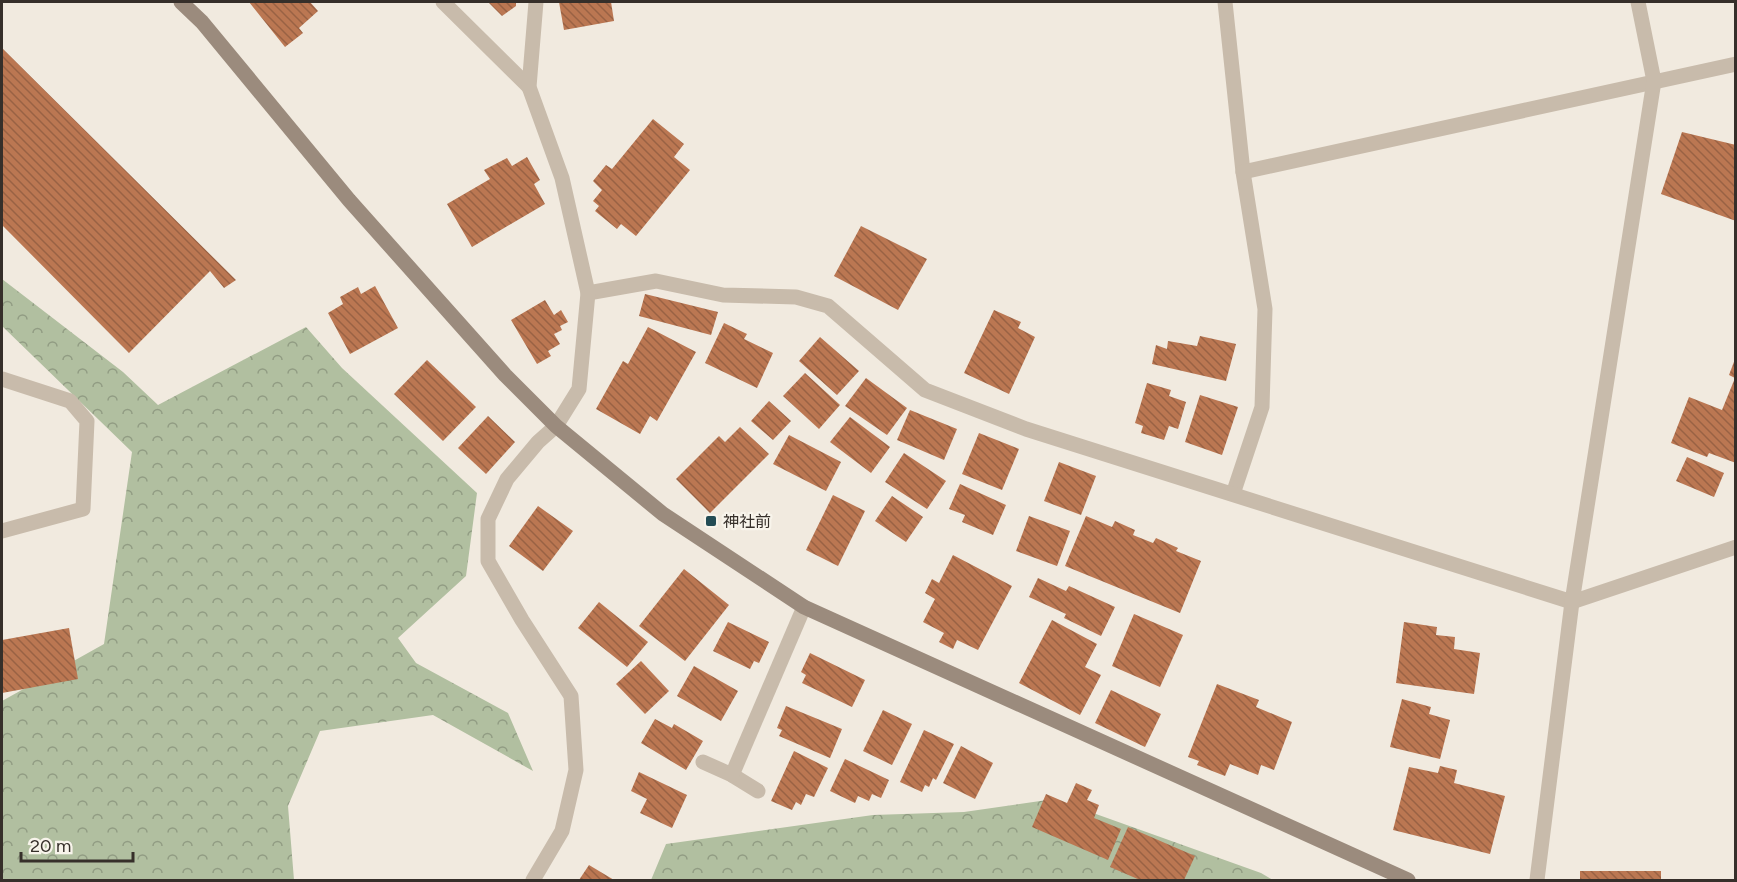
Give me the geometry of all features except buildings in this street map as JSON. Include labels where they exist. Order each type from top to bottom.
[{"type":"street","points":[[181,2],[202,22],[349,200],[505,375],[556,426],[663,514],[804,607],[1408,880]]},
{"type":"street","points":[[443,2],[529,87]]},
{"type":"street","points":[[533,880],[562,831],[576,770],[571,696],[522,620],[488,561],[488,519],[507,479],[538,442],[556,426],[579,389],[588,293],[562,178],[529,87],[536,2]]},
{"type":"street","points":[[1225,2],[1242,172],[1265,309],[1262,407],[1233,494]]},
{"type":"street","points":[[1537,880],[1572,602],[1654,81],[1638,2]]},
{"type":"street","points":[[1242,172],[1736,64]]},
{"type":"street","points":[[588,293],[656,281],[723,295],[796,297],[828,306],[925,390],[1026,429],[1572,602],[1736,548]]},
{"type":"street","points":[[2,379],[70,401],[87,421],[83,509],[2,531]]},
{"type":"street","points":[[732,774],[804,607]]},
{"type":"street","points":[[703,762],[732,774],[758,791]]},
{"type":"green space","points":[[2,279],[123,372],[158,405],[306,327],[342,368],[477,493],[466,576],[398,638],[416,663],[508,713],[533,771],[433,715],[320,731],[288,806],[294,880],[2,880],[2,701],[104,644],[132,452],[2,326]]},
{"type":"green space","points":[[1054,799],[1261,873],[1273,880],[651,880],[666,844],[873,815],[964,812]]},
{"type":"place","name":"神社前","points":[[711,521]]}]
